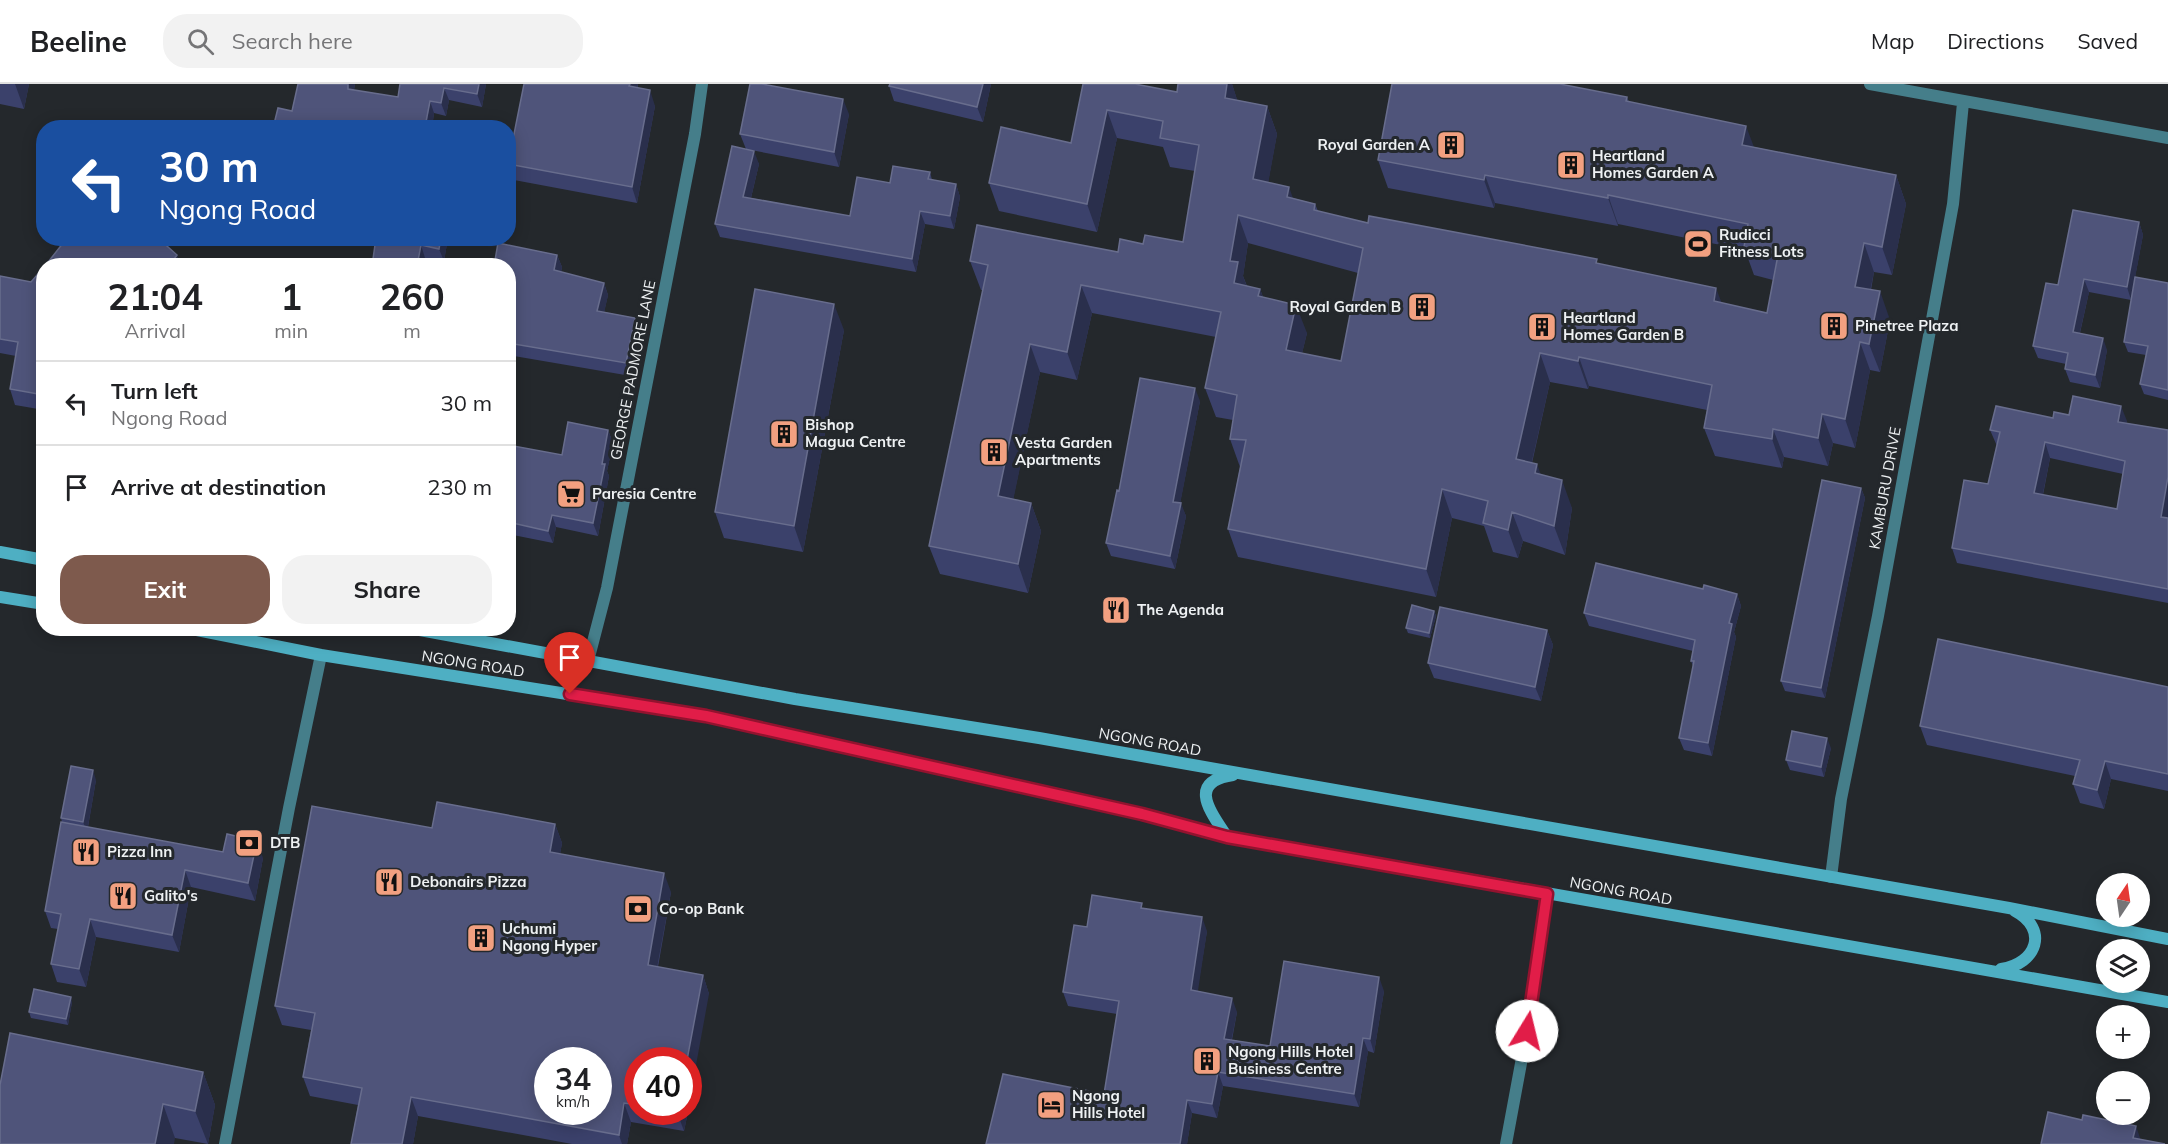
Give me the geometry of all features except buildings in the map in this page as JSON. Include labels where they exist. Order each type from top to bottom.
[{"type":"main road","points":[[0,552],[36,559]]},
{"type":"main road","points":[[0,597],[36,603]]},
{"type":"main road","name":"NGONG ROAD","points":[[227,636],[321,655],[706,716],[1142,814],[1227,837],[2168,1002]]},
{"type":"main road","name":"NGONG ROAD","points":[[452,636],[795,699],[1240,773],[2009,908],[2168,939]]},
{"type":"main road","points":[[1227,837],[1205,802],[1205,794],[1212,782],[1220,777],[1240,773]]},
{"type":"main road","points":[[1990,971],[2014,968],[2026,961],[2033,952],[2036,938],[2027,918],[2009,908]]},
{"type":"street","name":"GEORGE PADMORE LANE","points":[[588,661],[607,588],[695,134],[702,84]]},
{"type":"street","points":[[1877,85],[1964,103],[2168,138]]},
{"type":"street","name":"KAMBURU DRIVE","points":[[1831,877],[1841,799],[1953,204],[1964,103]]},
{"type":"street","points":[[225,1144],[289,808],[321,655]]},
{"type":"street","points":[[1506,1144],[1529,1021],[1547,894]]},
{"type":"place","name":"Royal Garden A","points":[[1451,145]]},
{"type":"place","name":"Heartland Homes Garden A","points":[[1571,165]]},
{"type":"place","name":"Rudicci Fitness Lots","points":[[1698,244]]},
{"type":"place","name":"Royal Garden B","points":[[1422,307]]},
{"type":"place","name":"Pinetree Plaza","points":[[1834,326]]},
{"type":"place","name":"Heartland Homes Garden B","points":[[1542,327]]},
{"type":"place","name":"Bishop Magua Centre","points":[[784,434]]},
{"type":"place","name":"Vesta Garden Apartments","points":[[994,452]]},
{"type":"place","name":"Paresia Centre","points":[[571,494]]},
{"type":"place","name":"The Agenda","points":[[1116,610]]},
{"type":"place","name":"DTB","points":[[249,843]]},
{"type":"place","name":"Pizza Inn","points":[[86,852]]},
{"type":"place","name":"Debonairs Pizza","points":[[389,882]]},
{"type":"place","name":"Galito's","points":[[123,896]]},
{"type":"place","name":"Co-op Bank","points":[[638,909]]},
{"type":"place","name":"Uchumi Ngong Hyper","points":[[481,938]]},
{"type":"place","name":"Ngong Hills Hotel Business Centre","points":[[1207,1061]]},
{"type":"place","name":"Ngong Hills Hotel","points":[[1051,1105]]},
{"type":"route","points":[[570,694],[706,716],[1142,814],[1227,837],[1547,894],[1527,1031]]}]
